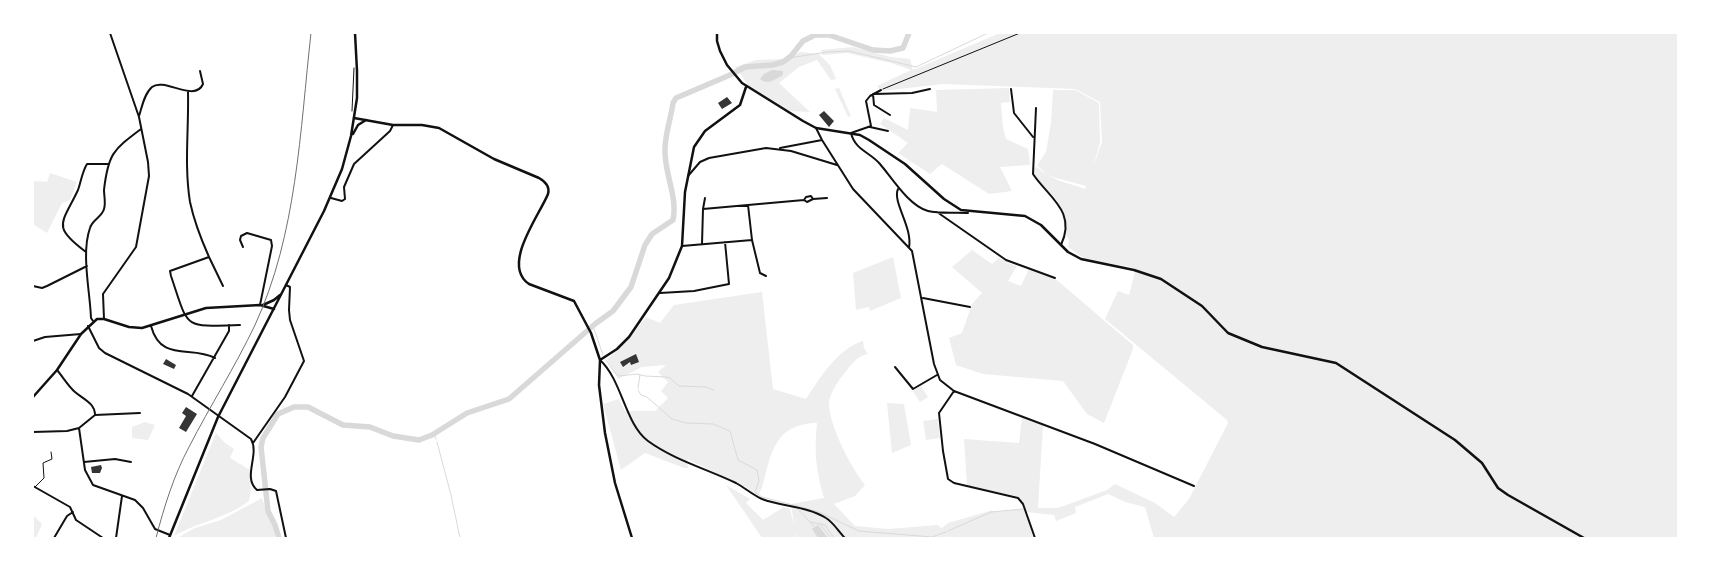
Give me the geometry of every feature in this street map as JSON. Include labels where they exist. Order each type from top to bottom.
[{"type":"street","points":[[104,319],[103,294],[132,254],[139,234],[149,176],[148,162],[139,117],[110,33]]},
{"type":"street","points":[[79,428],[85,472],[93,485],[139,503],[155,529],[170,537],[218,417],[331,198],[347,153],[354,118],[357,85],[355,33]]},
{"type":"street","points":[[717,33],[717,42],[720,51],[736,77],[746,87],[816,128],[865,137],[905,164],[944,199],[961,210],[968,212]]},
{"type":"street","points":[[139,117],[146,96],[150,89],[155,85],[163,84],[188,91],[202,86],[200,71]]},
{"type":"street","points":[[600,360],[617,349],[629,337],[660,293],[672,272],[682,246],[684,192],[688,177],[691,153],[697,141],[705,131],[737,108],[744,97],[746,87]]},
{"type":"street","points":[[873,94],[912,93],[930,89]]},
{"type":"street","points":[[1011,89],[1014,113],[1033,138]]},
{"type":"street","points":[[870,127],[871,122],[866,104],[868,98],[881,90]]},
{"type":"street","points":[[188,91],[189,129],[187,167],[189,196],[196,223],[209,257],[223,286]]},
{"type":"street","points":[[873,94],[874,106],[890,115]]},
{"type":"street","points":[[1036,108],[1033,138],[1033,174],[1050,193],[1062,212],[1066,233],[1061,245]]},
{"type":"street","points":[[354,118],[393,125],[422,125],[439,128],[494,159],[534,176],[546,183],[549,193],[525,239],[520,258],[520,272],[525,281],[529,284],[574,301],[591,333],[600,360],[599,384],[606,433],[617,490],[632,538]]},
{"type":"street","points":[[351,136],[358,125],[366,120]]},
{"type":"street","points":[[331,198],[338,201],[345,199],[344,187],[354,164],[390,131],[393,125]]},
{"type":"street","points":[[851,134],[870,127],[888,131]]},
{"type":"street","points":[[816,128],[822,140],[861,199],[914,255],[937,375],[944,384],[954,391],[1095,444],[1194,486]]},
{"type":"street","points":[[93,321],[86,252],[90,226],[105,207],[104,192],[108,164],[112,154],[117,148],[142,129]]},
{"type":"street","points":[[851,134],[854,144],[875,159],[898,189],[927,211],[1026,216],[1041,226],[1071,254],[1087,262],[1134,270],[1161,279],[1202,306],[1228,333],[1262,347],[1336,363],[1455,440],[1482,463],[1498,488],[1584,538]]},
{"type":"street","points":[[688,177],[700,162],[709,158],[822,140]]},
{"type":"street","points":[[778,148],[838,165]]},
{"type":"street","points":[[86,252],[65,235],[63,223],[64,218],[78,189],[87,164],[108,164]]},
{"type":"street","points":[[898,189],[896,197],[906,221],[911,241],[909,248]]},
{"type":"street","points":[[702,244],[703,209],[705,198]]},
{"type":"street","points":[[703,209],[804,200],[811,202],[814,199],[827,198]]},
{"type":"street","points":[[748,205],[752,240],[760,273],[766,276]]},
{"type":"street","points":[[936,212],[1006,260],[1055,278]]},
{"type":"street","points":[[243,247],[240,240],[241,236],[248,233],[271,240],[272,246],[262,305]]},
{"type":"street","points":[[682,246],[752,240]]},
{"type":"street","points":[[660,293],[694,291],[728,284],[725,242]]},
{"type":"street","points":[[209,257],[170,271],[184,315],[190,322],[196,325],[240,325]]},
{"type":"street","points":[[33,286],[42,288],[87,266]]},
{"type":"street","points":[[286,285],[290,287],[290,320],[304,362],[285,397],[253,443],[254,455],[251,479],[252,486],[259,490],[270,489],[277,494],[286,538]]},
{"type":"street","points":[[262,305],[274,300],[282,293]]},
{"type":"street","points":[[923,298],[970,306]]},
{"type":"street","points":[[33,397],[57,370],[81,334],[93,321],[104,319],[129,327],[151,326],[214,306],[262,305],[274,309]]},
{"type":"street","points":[[192,396],[229,331],[229,325]]},
{"type":"street","points":[[88,326],[99,348],[105,353],[192,396],[218,417],[242,432],[253,443]]},
{"type":"street","points":[[151,326],[154,337],[165,347],[174,351],[214,358]]},
{"type":"street","points":[[33,340],[45,337],[78,333],[81,334]]},
{"type":"street","points":[[600,360],[612,374],[627,408],[640,432],[647,440],[668,452],[735,483],[758,497],[807,510],[827,518],[845,538]]},
{"type":"street","points":[[895,367],[913,389],[937,375]]},
{"type":"street","points":[[57,370],[75,392],[89,402],[95,411],[95,415]]},
{"type":"street","points":[[954,391],[939,413],[943,451],[948,478],[954,482],[1018,498],[1023,504],[1035,538]]},
{"type":"street","points":[[33,432],[67,431],[79,428],[95,415],[140,413]]},
{"type":"street","points":[[84,462],[115,460],[131,462]]},
{"type":"street","points":[[34,487],[70,507],[76,520],[103,538]]},
{"type":"street","points":[[116,538],[122,496]]},
{"type":"street","points":[[54,538],[67,516],[73,512]]},
{"type":"lane","points":[[34,487],[44,478],[43,463],[52,459],[51,452]]},
{"type":"path","points":[[881,90],[1020,33]]},
{"type":"path","points":[[351,114],[354,66]]},
{"type":"shaded area","points":[[1000,33],[1678,33],[1678,538],[1154,538],[1145,507],[1125,502],[1108,494],[1075,507],[1076,513],[1056,521],[1054,515],[1026,512],[1022,501],[1016,496],[967,486],[964,439],[1019,443],[1022,418],[1043,425],[1038,508],[1058,508],[1107,490],[1115,484],[1155,503],[1174,517],[1189,499],[1228,423],[1227,420],[1105,319],[1118,291],[1129,295],[1135,268],[1085,259],[1068,247],[1069,240],[1065,231],[1060,206],[1054,197],[1039,182],[1034,173],[1033,169],[1037,167],[1045,173],[1037,165],[1046,152],[1051,123],[1053,90],[1075,90],[1099,103],[1100,143],[1093,167],[1102,142],[1100,102],[1075,89],[943,84],[881,91],[877,86],[911,70],[891,63],[847,53],[822,55],[821,50],[853,47],[891,57],[910,59],[913,70]],"holes":[[[1047,175],[1086,186],[1085,189],[1066,183]]]},
{"type":"shaded area","points":[[801,52],[819,54],[830,65],[836,79],[831,80],[817,60],[799,67],[779,83],[810,112],[790,111],[749,86],[735,67],[756,60],[783,59]]},
{"type":"shaded area","points":[[772,70],[783,71],[783,74],[782,76],[768,82],[760,79],[764,74]]},
{"type":"shaded area","points":[[839,88],[851,116],[848,117],[835,89]]},
{"type":"shaded area","points":[[1009,88],[1010,102],[1001,103],[1003,128],[1006,139],[1028,149],[1030,165],[1000,167],[1012,191],[989,194],[942,164],[930,174],[898,153],[908,143],[880,124],[884,118],[908,130],[910,108],[937,112],[936,90]]},
{"type":"shaded area","points":[[50,173],[77,182],[70,200],[62,203],[47,233],[33,224],[33,181],[47,182]]},
{"type":"shaded area","points":[[972,250],[992,264],[999,258],[1008,262],[1005,266],[1008,263],[1017,266],[1008,281],[1021,286],[1029,269],[1054,278],[1133,345],[1133,349],[1104,423],[1087,414],[1063,381],[983,374],[956,365],[949,338],[962,333],[972,304],[982,293],[952,267]]},
{"type":"shaded area","points":[[893,257],[901,298],[870,311],[869,307],[856,310],[853,273]]},
{"type":"shaded area","points":[[762,292],[773,389],[806,399],[837,357],[845,350],[863,341],[864,348],[868,354],[853,362],[841,377],[831,394],[829,403],[833,423],[842,446],[853,468],[865,485],[855,496],[834,504],[855,526],[888,529],[937,525],[942,528],[948,523],[993,510],[992,512],[1024,509],[1034,538],[948,538],[948,536],[946,538],[799,538],[795,532],[798,538],[762,538],[726,485],[750,499],[746,503],[763,520],[784,507],[790,509],[794,525],[791,504],[824,498],[816,461],[817,423],[805,424],[796,427],[782,436],[777,443],[769,461],[758,496],[746,487],[687,459],[688,468],[684,468],[645,453],[621,470],[603,404],[619,399],[625,411],[655,411],[668,398],[661,391],[668,382],[658,372],[666,365],[642,367],[618,379],[607,359],[626,343],[646,317],[660,323],[674,305]]},
{"type":"shaded area","points":[[921,386],[928,397],[920,402],[913,391]]},
{"type":"shaded area","points":[[887,403],[904,404],[911,445],[892,453]]},
{"type":"shaded area","points":[[938,419],[940,438],[926,440],[923,421]]},
{"type":"shaded area","points":[[145,422],[155,425],[148,440],[132,438],[132,427]]},
{"type":"shaded area","points":[[216,433],[225,443],[234,449],[230,458],[250,470],[251,492],[249,501],[231,512],[174,536]]},
{"type":"shaded area","points":[[262,498],[273,524],[275,538],[177,538],[195,528],[221,520]]},
{"type":"shaded area","points":[[33,515],[42,524],[36,538],[33,538]]},
{"type":"shaded area","points":[[818,525],[828,538],[818,538],[812,529]]},
{"type":"building","points":[[727,97],[732,103],[722,109],[718,103]]},
{"type":"building","points":[[824,111],[834,121],[829,127],[819,115]]},
{"type":"building","points":[[636,354],[639,362],[631,365],[630,362],[623,367],[620,362]]},
{"type":"building","points":[[166,359],[176,365],[174,369],[163,364]]},
{"type":"building","points":[[186,407],[197,414],[186,432],[179,428],[186,416],[182,413]]},
{"type":"building","points":[[101,465],[102,468],[100,473],[92,473],[91,467]]},
{"type":"waterway","points":[[279,538],[275,525],[268,511],[261,447],[263,438],[278,414],[294,407],[308,407],[343,425],[370,427],[393,436],[419,440],[432,435],[467,413],[509,399],[595,324],[613,311],[631,287],[645,245],[652,234],[673,220],[674,203],[665,158],[665,149],[673,103],[676,98],[745,67],[772,65],[783,62],[791,56],[803,41],[815,35],[829,35],[873,50],[890,51],[903,48],[909,33]]},
{"type":"waterway","points":[[789,58],[827,52],[849,51],[916,67],[988,33]]},
{"type":"waterway","points":[[593,326],[603,355]]},
{"type":"waterway","points":[[606,360],[615,373],[619,376],[637,374],[666,377],[670,378],[679,386],[706,387],[714,390]]},
{"type":"waterway","points":[[638,388],[640,375]]},
{"type":"waterway","points":[[638,390],[641,395],[647,397],[672,419],[686,423],[713,424],[730,431],[738,460],[757,470],[759,481],[755,492],[762,497],[797,506]]},
{"type":"waterway","points":[[434,434],[436,439]]},
{"type":"waterway","points":[[437,442],[451,495],[460,538]]},
{"type":"waterway","points":[[797,506],[819,512],[859,531],[932,537],[946,532]]},
{"type":"waterway","points":[[798,509],[810,522],[825,525],[834,538]]},
{"type":"waterway","points":[[948,531],[991,512],[1023,509]]},
{"type":"waterway","points":[[811,523],[814,527]]},
{"type":"waterway","points":[[820,524],[831,538]]},
{"type":"railway","points":[[156,538],[162,515],[179,469],[197,432],[255,325],[269,290],[280,255],[295,182],[311,33]]}]
